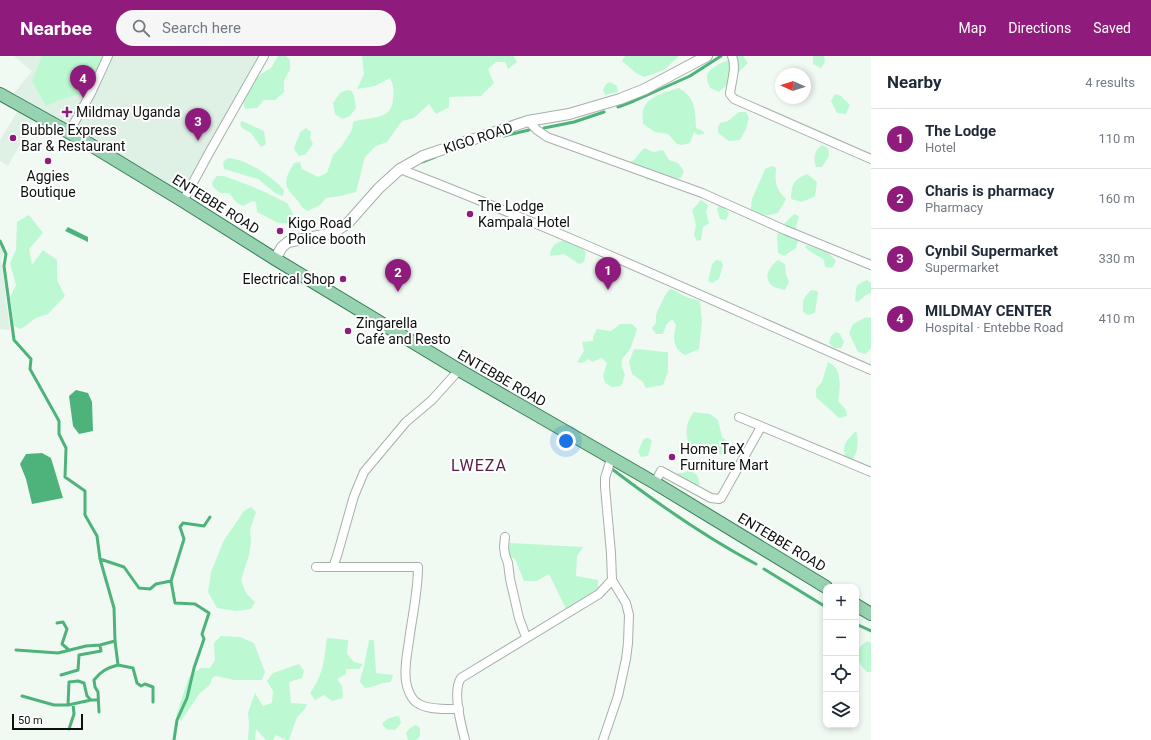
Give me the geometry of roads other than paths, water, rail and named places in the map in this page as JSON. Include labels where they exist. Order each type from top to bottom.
[{"type":"main road","name":"ENTEBBE ROAD","points":[[0,94],[69,132],[459,370],[655,483],[823,585]]},
{"type":"main road","points":[[859,607],[871,614]]},
{"type":"street","points":[[69,132],[88,99],[108,56]]},
{"type":"street","points":[[183,201],[264,56]]},
{"type":"street","name":"KIGO ROAD","points":[[275,259],[282,247],[288,242],[333,233],[348,223],[379,188],[400,169],[424,156],[528,121],[569,114],[620,99],[645,89],[707,56]]},
{"type":"street","points":[[732,56],[734,71],[730,94],[734,100],[871,159]]},
{"type":"street","points":[[528,121],[547,137],[702,193],[785,230],[871,265]]},
{"type":"street","points":[[400,169],[454,189],[871,370]]},
{"type":"street","points":[[333,567],[354,496],[364,472],[406,422],[432,400],[459,370]]},
{"type":"street","points":[[739,417],[871,472]]},
{"type":"street","points":[[655,483],[661,471],[711,498],[721,498],[761,426]]},
{"type":"street","points":[[603,740],[618,696],[626,659],[629,615],[626,603],[612,580],[612,553],[604,487],[611,459]]},
{"type":"street","points":[[505,537],[504,547],[510,579],[519,618],[526,637]]},
{"type":"street","points":[[316,567],[418,568],[418,582],[406,666],[406,681],[413,699],[420,705],[442,710],[459,709]]},
{"type":"street","points":[[465,740],[459,709],[458,689],[461,678],[526,637],[599,594],[612,580]]},
{"type":"waterway","points":[[618,107],[690,76],[721,56]]},
{"type":"waterway","points":[[544,128],[574,122],[604,112]]},
{"type":"waterway","points":[[504,136],[529,130]]},
{"type":"waterway","points":[[486,140],[492,138]]},
{"type":"waterway","points":[[422,162],[435,157]]},
{"type":"waterway","points":[[0,241],[6,254],[4,266],[14,340],[31,359],[30,369],[59,421],[59,434],[66,448],[65,477],[85,491],[85,515],[97,536],[100,559],[124,567],[139,588],[150,589],[156,584],[171,581],[175,603],[195,604],[209,613],[202,634],[204,639],[194,668],[187,698],[177,720],[174,740]]},
{"type":"waterway","points":[[612,469],[682,520],[718,543],[756,564]]},
{"type":"waterway","points":[[171,581],[184,539],[180,527],[183,523],[204,526],[210,517]]},
{"type":"waterway","points":[[16,650],[58,653],[115,641],[114,608],[100,559]]},
{"type":"waterway","points":[[764,569],[823,605]]},
{"type":"waterway","points":[[57,623],[63,622],[67,629],[62,644],[69,650]]},
{"type":"waterway","points":[[859,625],[871,631]]},
{"type":"waterway","points":[[99,712],[98,692],[95,687],[94,680],[104,670],[118,665],[115,641]]},
{"type":"waterway","points":[[61,675],[78,670],[79,655],[101,651],[100,645]]},
{"type":"waterway","points":[[118,665],[133,668],[137,683],[141,686],[145,684],[153,687],[153,702]]},
{"type":"waterway","points":[[68,705],[69,682],[78,681],[84,683],[87,696],[91,700],[98,700]]},
{"type":"waterway","points":[[22,696],[54,705],[68,705],[91,700]]},
{"type":"waterway","points":[[69,729],[74,714],[73,704]]},
{"type":"place","name":"MILDMAY CENTER","points":[[83,98]]},
{"type":"place","name":"Mildmay Uganda","points":[[67,112]]},
{"type":"place","name":"Bubble Express Bar & Restaurant","points":[[13,138]]},
{"type":"place","name":"Cynbil Supermarket","points":[[198,141]]},
{"type":"place","name":"Aggies Boutique","points":[[48,161]]},
{"type":"place","name":"The Lodge Kampala Hotel","points":[[470,214]]},
{"type":"place","name":"Kigo Road Police booth","points":[[280,231]]},
{"type":"place","name":"Electrical Shop","points":[[343,279]]},
{"type":"place","name":"The Lodge","points":[[608,290]]},
{"type":"place","name":"Charis is pharmacy","points":[[398,292]]},
{"type":"place","name":"Zingarella Café and Resto","points":[[348,331]]},
{"type":"place","name":"Home TeX Furniture Mart","points":[[672,457]]},
{"type":"district","name":"LWEZA","points":[[479,465]]}]
